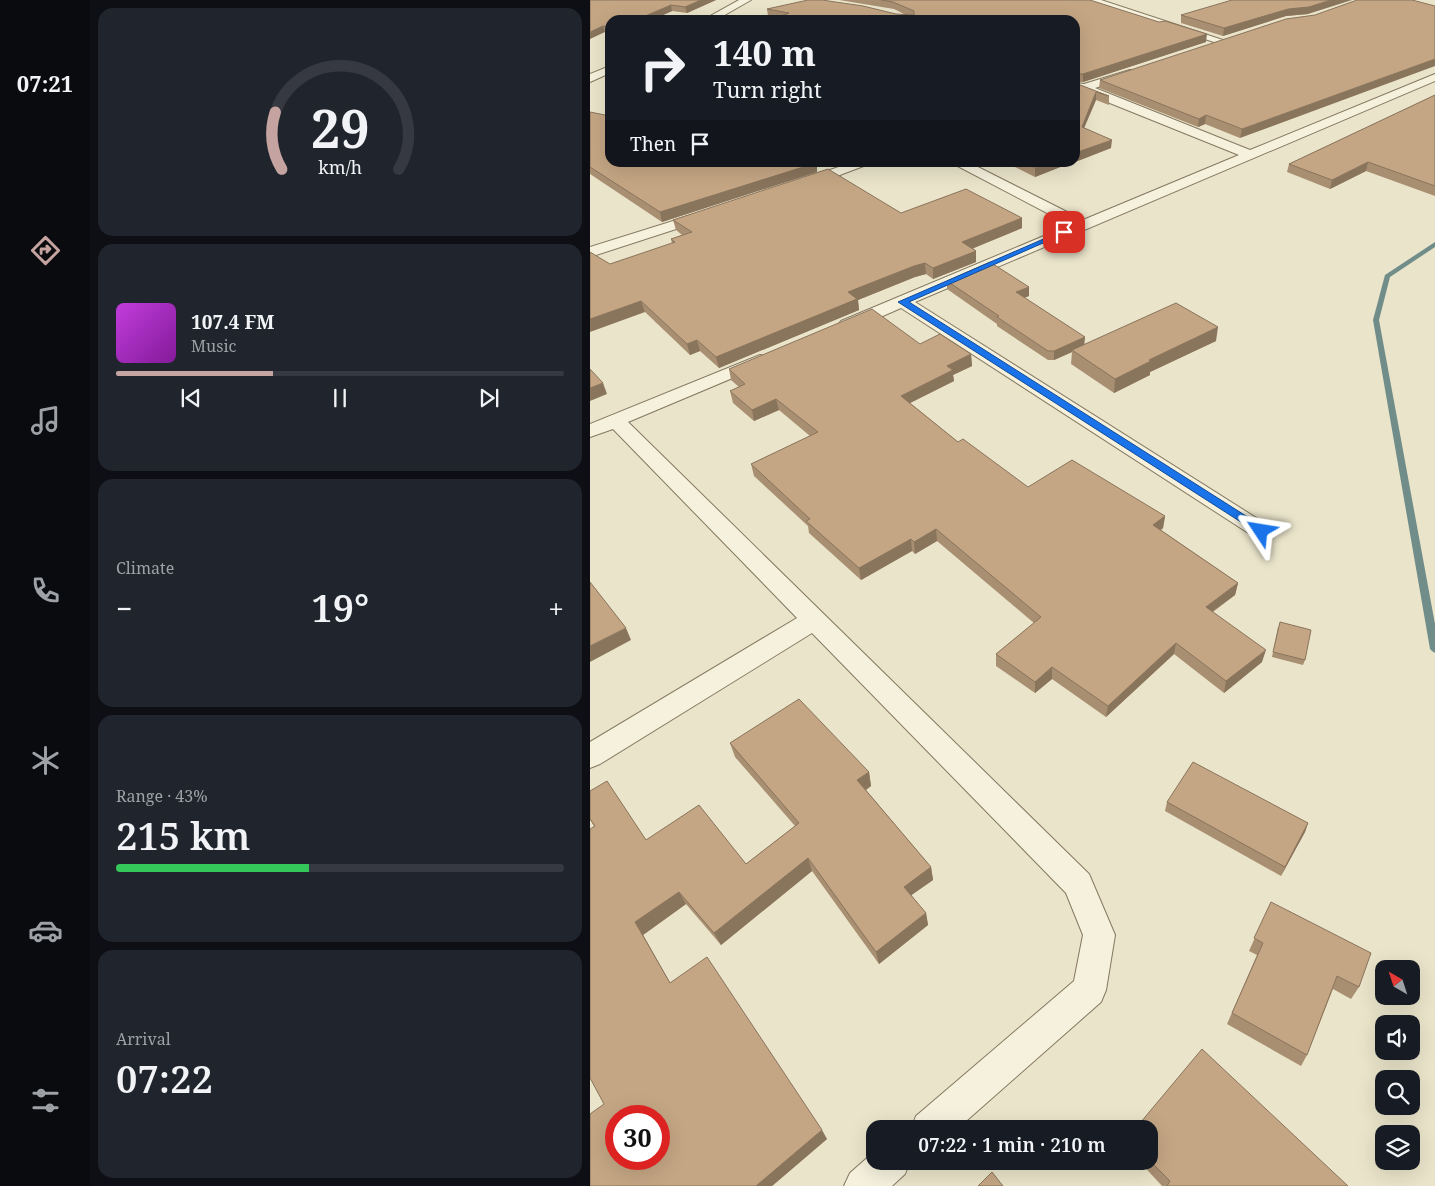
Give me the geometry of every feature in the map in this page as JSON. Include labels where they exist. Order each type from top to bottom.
[{"type":"street","points":[[718,15],[746,0]]},
{"type":"street","points":[[1091,0],[1228,41],[1205,48]]},
{"type":"street","points":[[590,68],[605,70]]},
{"type":"street","points":[[1080,86],[1139,70]]},
{"type":"street","points":[[590,79],[605,72]]},
{"type":"street","points":[[831,331],[1435,77]]},
{"type":"street","points":[[1080,86],[1251,155]]},
{"type":"street","points":[[794,186],[853,167]]},
{"type":"street","points":[[966,167],[1081,225]]},
{"type":"street","points":[[590,252],[720,210]]},
{"type":"street","points":[[902,302],[1261,531]]},
{"type":"street","points":[[590,431],[777,354]]},
{"type":"street","points":[[615,420],[1078,884],[1099,936],[1089,990],[939,1120]]},
{"type":"street","points":[[590,756],[815,619]]},
{"type":"street","points":[[863,1186],[882,1170]]},
{"type":"building","points":[[590,0],[701,0],[685,7],[671,5],[648,15],[605,15],[605,26],[590,32]]},
{"type":"building","points":[[808,0],[822,0],[863,6],[896,14],[914,15],[784,15],[789,13],[767,9]]},
{"type":"building","points":[[881,0],[1090,0],[1159,22],[1165,21],[1207,34],[1080,74],[1080,15],[914,15],[914,11],[893,2]]},
{"type":"building","points":[[1232,0],[1331,0],[1309,7],[1288,9],[1224,28],[1181,15]]},
{"type":"building","points":[[1357,0],[1412,0],[1435,6],[1435,59],[1242,129],[1206,115],[1199,119],[1100,80],[1286,19],[1315,15]]},
{"type":"building","points":[[1080,85],[1109,96],[1096,92],[1082,127],[1112,140],[1080,151]]},
{"type":"building","points":[[1435,95],[1435,186],[1368,162],[1332,180],[1289,164]]},
{"type":"building","points":[[590,112],[605,115],[605,167],[803,167],[660,212],[590,167]]},
{"type":"building","points":[[828,169],[901,213],[966,189],[1022,218],[962,242],[976,251],[933,268],[925,263],[914,266],[848,292],[857,299],[716,357],[697,340],[687,344],[641,301],[590,319],[590,252],[610,264],[675,242],[671,239],[692,232],[673,220]]},
{"type":"building","points":[[990,262],[1029,287],[1016,292],[1085,337],[1054,351],[1048,351],[947,281]]},
{"type":"building","points":[[1176,303],[1218,327],[1149,360],[1151,361],[1115,379],[1072,350]]},
{"type":"building","points":[[872,309],[920,344],[940,334],[971,354],[947,366],[953,370],[901,396],[958,442],[963,439],[1028,487],[1072,460],[1165,516],[1153,525],[1238,583],[1206,607],[1266,650],[1226,681],[1176,643],[1108,706],[1052,667],[1035,682],[996,654],[1041,617],[936,529],[914,542],[911,539],[859,568],[806,521],[810,519],[751,464],[818,432],[776,399],[752,410],[730,391],[745,384],[729,369]]},
{"type":"building","points":[[590,369],[603,383],[590,388]]},
{"type":"building","points":[[590,582],[626,628],[590,646]]},
{"type":"building","points":[[1280,622],[1311,630],[1305,660],[1273,652]]},
{"type":"building","points":[[799,699],[869,772],[857,780],[931,867],[904,887],[926,913],[876,952],[808,858],[714,933],[679,892],[635,922],[670,983],[707,957],[822,1130],[756,1186],[590,1186],[590,1114],[604,1104],[590,1078],[590,829],[595,826],[590,819],[590,791],[607,781],[646,840],[699,805],[746,864],[799,823],[730,743]]},
{"type":"building","points":[[1193,762],[1308,823],[1285,867],[1167,802]]},
{"type":"building","points":[[1271,902],[1371,953],[1359,987],[1337,976],[1307,1055],[1232,1013],[1263,943],[1254,938]]},
{"type":"building","points":[[1202,1049],[1348,1186],[1167,1186],[1170,1181],[1158,1169],[1158,1120],[1143,1120]]},
{"type":"building","points":[[992,1172],[1003,1186],[978,1186]]},
{"type":"waterway","points":[[1435,244],[1387,276],[1376,320],[1435,649]]},
{"type":"route","points":[[1064,232],[902,302],[1261,531]]}]
